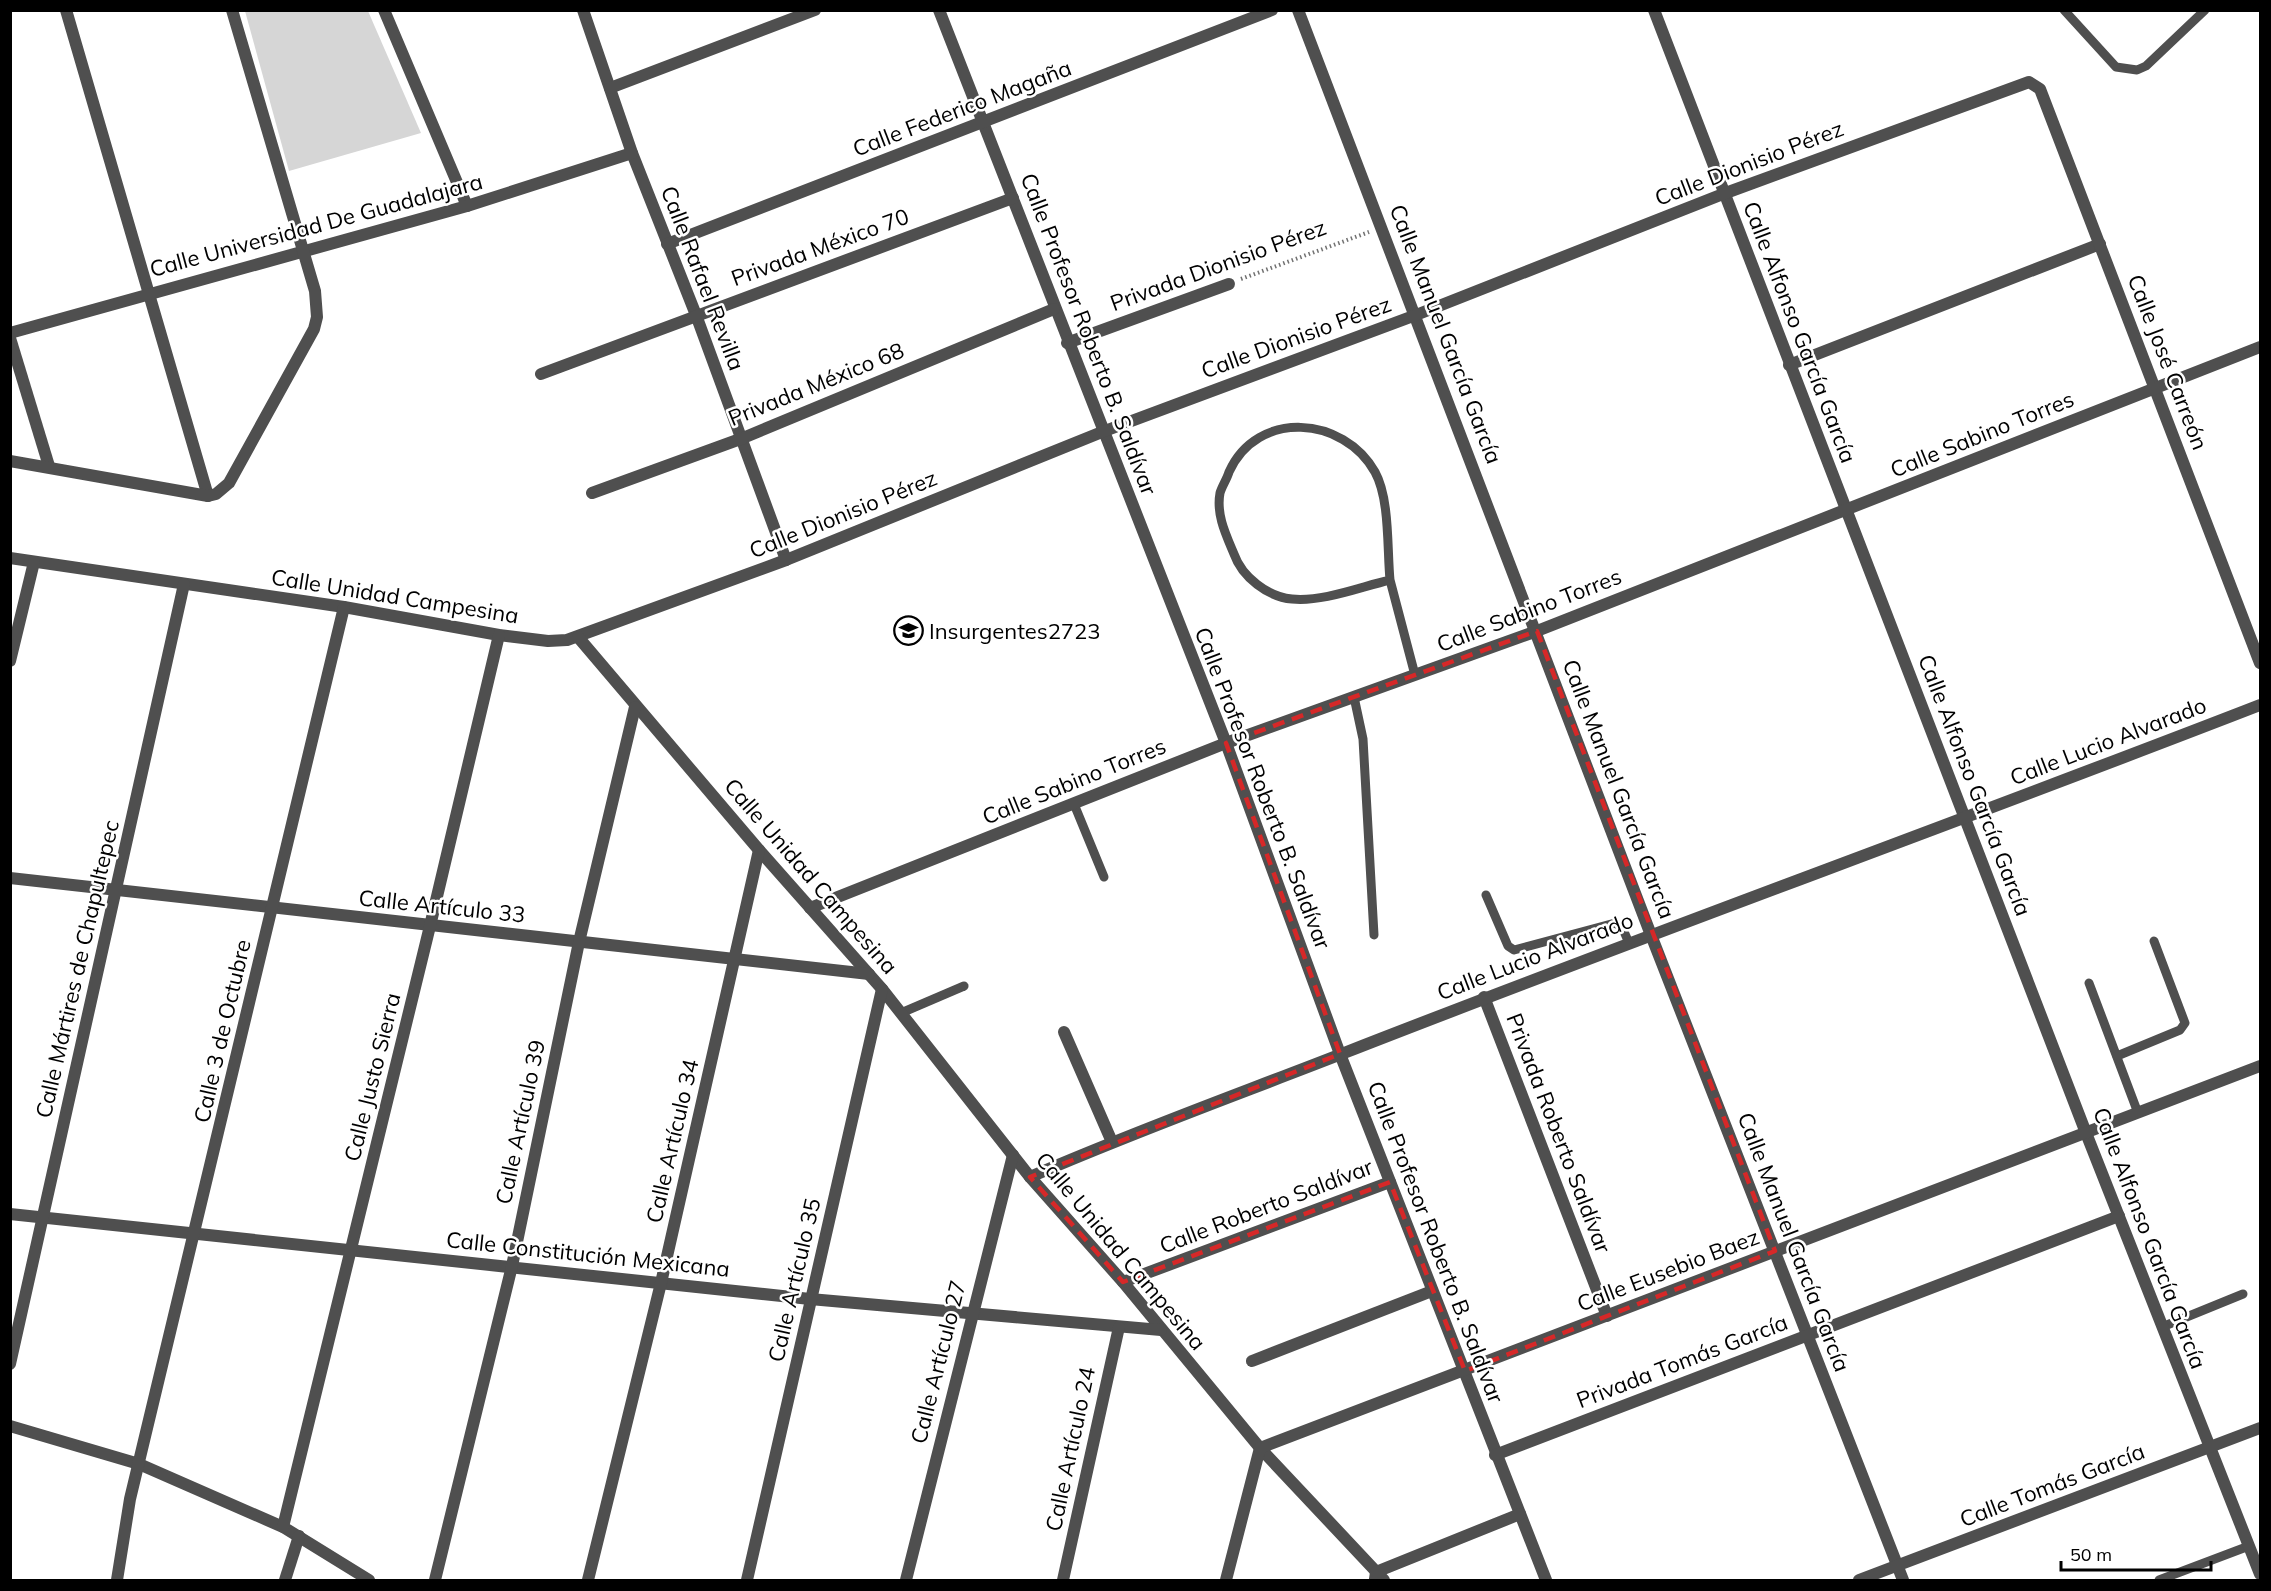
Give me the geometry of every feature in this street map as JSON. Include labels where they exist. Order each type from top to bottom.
[{"type":"street","points":[[66,10],[208,496]]},
{"type":"street","points":[[10,461],[49,466],[208,496],[216,494],[229,483],[314,329],[317,305],[232,10]]},
{"type":"street","points":[[384,10],[467,206]]},
{"type":"street","name":"Calle Rafael Revilla","points":[[583,10],[632,153],[743,438],[786,560]]},
{"type":"street","points":[[610,88],[815,10]]},
{"type":"street","name":"Calle Profesor Roberto B. Saldívar","points":[[939,10],[986,123],[1102,432],[1227,743],[1340,1054],[1546,1581]]},
{"type":"street","name":"Calle Federico Magaña","points":[[667,244],[986,123],[1272,10]]},
{"type":"street","name":"Calle Manuel García García","points":[[1298,10],[1537,630],[1651,935],[1903,1581]]},
{"type":"street","name":"Calle Alfonso García García","points":[[1654,10],[2086,1133],[2260,1574]]},
{"type":"street","name":"Calle Dionisio Pérez","points":[[579,637],[786,560],[1102,432],[1416,315],[1723,194],[2029,82]]},
{"type":"street","name":"Calle José Carreón","points":[[2029,82],[2040,89],[2260,663]]},
{"type":"street","name":"Calle Universidad De Guadalajara","points":[[10,333],[467,206],[632,153]]},
{"type":"street","name":"Privada México 70","points":[[541,374],[1013,198]]},
{"type":"street","points":[[1789,365],[2100,244]]},
{"type":"street","name":"Privada Dionisio Pérez","points":[[1068,343],[1229,284]]},
{"type":"street","name":"Privada México 68","points":[[592,493],[743,438],[1054,309]]},
{"type":"street","points":[[10,338],[49,466]]},
{"type":"street","name":"Calle Sabino Torres","points":[[810,908],[1227,743],[1537,630],[2260,347]]},
{"type":"street","name":"Calle Unidad Campesina","points":[[10,558],[344,607],[499,636],[557,641],[579,637],[635,707],[882,989],[1030,1177],[1123,1282],[1260,1449],[1378,1578]]},
{"type":"street","points":[[10,661],[34,562]]},
{"type":"street","name":"Calle Mártires de Chapultepec","points":[[10,1364],[184,584]]},
{"type":"street","name":"Calle 3 de Octubre","points":[[117,1581],[124,1527],[344,607]]},
{"type":"street","name":"Calle Justo Sierra","points":[[283,1527],[499,636]]},
{"type":"street","name":"Calle Lucio Alvarado","points":[[1030,1177],[1112,1142],[1484,998],[1965,819],[2260,705]]},
{"type":"street","name":"Calle Artículo 39","points":[[435,1581],[512,1266],[579,942],[635,707]]},
{"type":"street","name":"Calle Artículo 34","points":[[588,1581],[661,1283],[759,850]]},
{"type":"street","name":"Calle Artículo 33","points":[[10,878],[869,974]]},
{"type":"street","name":"Calle Artículo 35","points":[[747,1581],[882,989]]},
{"type":"street","name":"Privada Roberto Saldívar","points":[[1484,998],[1607,1316]]},
{"type":"street","points":[[1064,1032],[1112,1142]]},
{"type":"street","name":"Calle Eusebio Baez","points":[[1260,1449],[2260,1066]]},
{"type":"street","name":"Calle Artículo 27","points":[[906,1581],[1013,1155]]},
{"type":"street","name":"Calle Roberto Saldívar","points":[[1123,1282],[1390,1182]]},
{"type":"street","name":"Calle Constitución Mexicana","points":[[10,1214],[810,1299],[1161,1330]]},
{"type":"street","name":"Privada Tomás García","points":[[1496,1455],[2119,1216]]},
{"type":"street","points":[[1252,1361],[1432,1291]]},
{"type":"street","name":"Calle Artículo 24","points":[[1063,1581],[1119,1327]]},
{"type":"street","points":[[10,1426],[139,1464],[283,1527],[369,1581]]},
{"type":"street","name":"Calle Tomás García","points":[[1858,1581],[2260,1428]]},
{"type":"street","points":[[1226,1581],[1260,1449]]},
{"type":"street","points":[[1378,1578],[1520,1514]]},
{"type":"street","points":[[285,1581],[299,1536]]},
{"type":"lane","points":[[2064,10],[2116,67],[2126,71],[2145,66],[2205,10]]},
{"type":"lane","points":[[1390,580],[1307,600],[1289,599],[1249,579],[1238,566],[1220,519],[1220,493],[1242,449],[1260,436],[1283,427],[1307,428],[1338,436],[1363,454],[1376,474],[1383,499],[1390,580],[1415,675]]},
{"type":"lane","points":[[1354,697],[1363,739],[1374,935]]},
{"type":"lane","points":[[1074,804],[1104,877]]},
{"type":"lane","points":[[1486,895],[1508,946],[1514,950],[1615,923],[1622,927],[1629,943]]},
{"type":"lane","points":[[2117,1056],[2180,1030],[2185,1023],[2154,941]]},
{"type":"lane","points":[[2089,983],[2138,1113]]},
{"type":"lane","points":[[902,1013],[964,986]]},
{"type":"lane","points":[[2162,1327],[2243,1294]]},
{"type":"lane","points":[[2159,1581],[2249,1546]]},
{"type":"path","name":"Privada Dionisio Pérez","points":[[1229,284],[1382,227]]},
{"type":"highlighted area","points":[[1537,631],[1775,1251],[1465,1371],[1390,1182],[1123,1282],[1030,1177],[1340,1054],[1226,743]]},
{"type":"shaded area","points":[[245,11],[368,11],[421,133],[289,171]]},
{"type":"place","name":"Insurgentes2723","points":[[908,631]]}]
